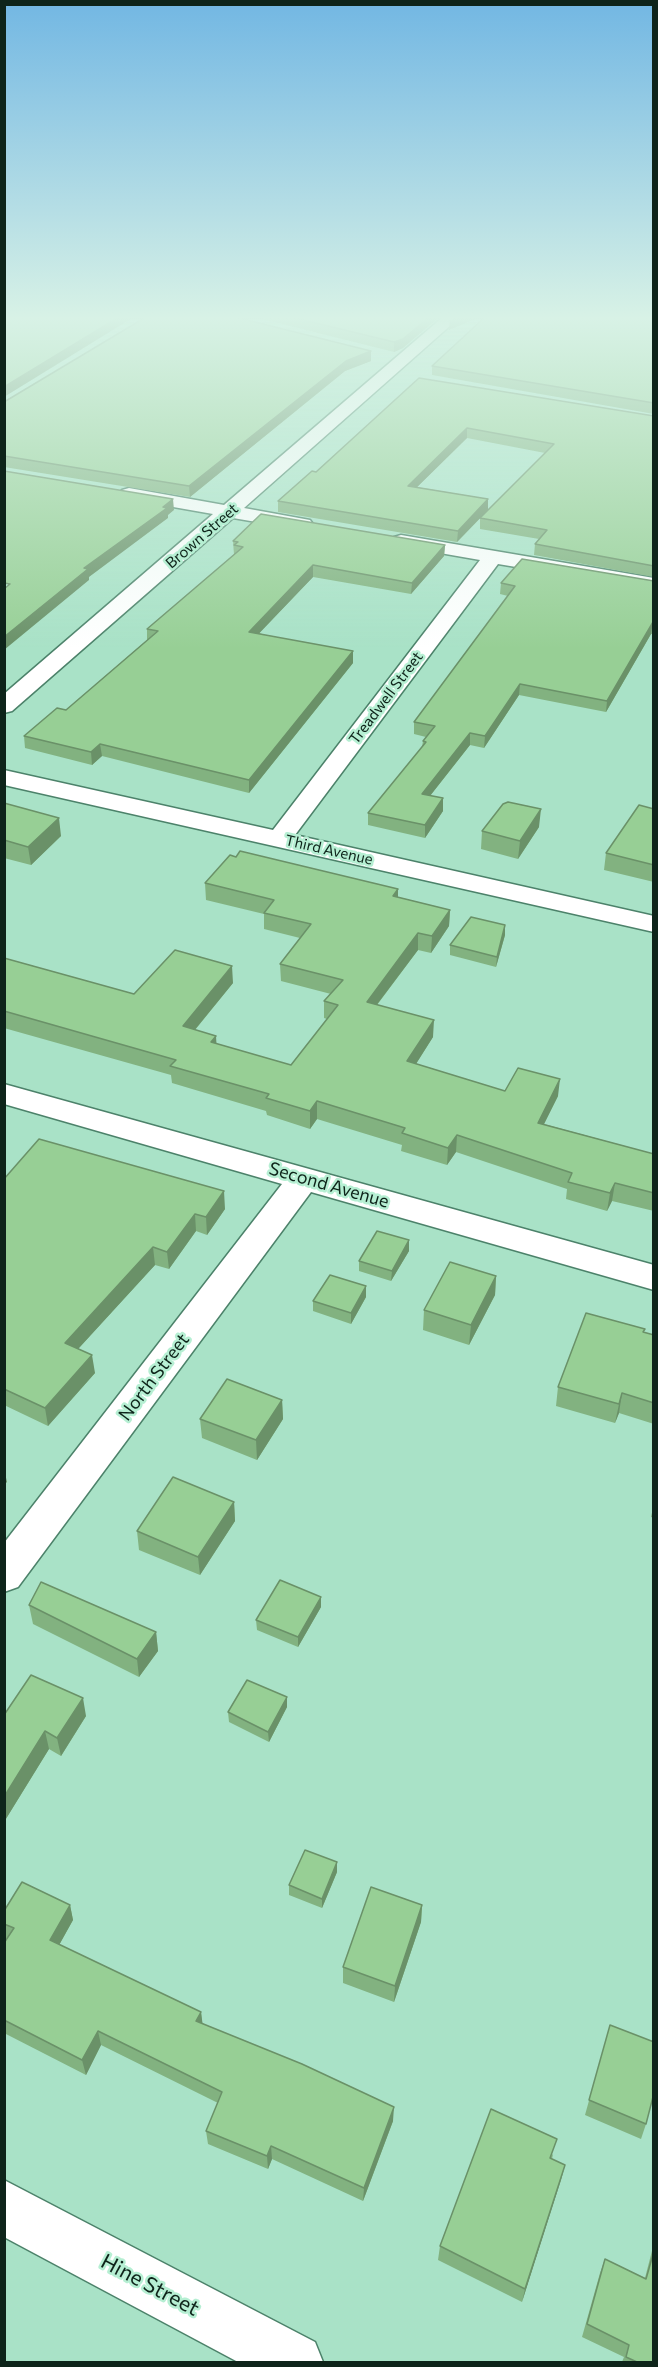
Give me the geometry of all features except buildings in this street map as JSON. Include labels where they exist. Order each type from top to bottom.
[{"type":"street","name":"Brown Street","points":[[4,706],[326,427]]},
{"type":"street","points":[[111,491],[323,528]]},
{"type":"street","points":[[380,537],[654,584]]},
{"type":"street","name":"Treadwell Street","points":[[279,839],[493,557]]},
{"type":"street","name":"Third Avenue","points":[[4,777],[654,924]]},
{"type":"street","name":"Second Avenue","points":[[4,1094],[654,1278]]},
{"type":"street","name":"North Street","points":[[4,1575],[304,1178]]},
{"type":"street","name":"Hine Street","points":[[4,2207],[296,2362]]}]
